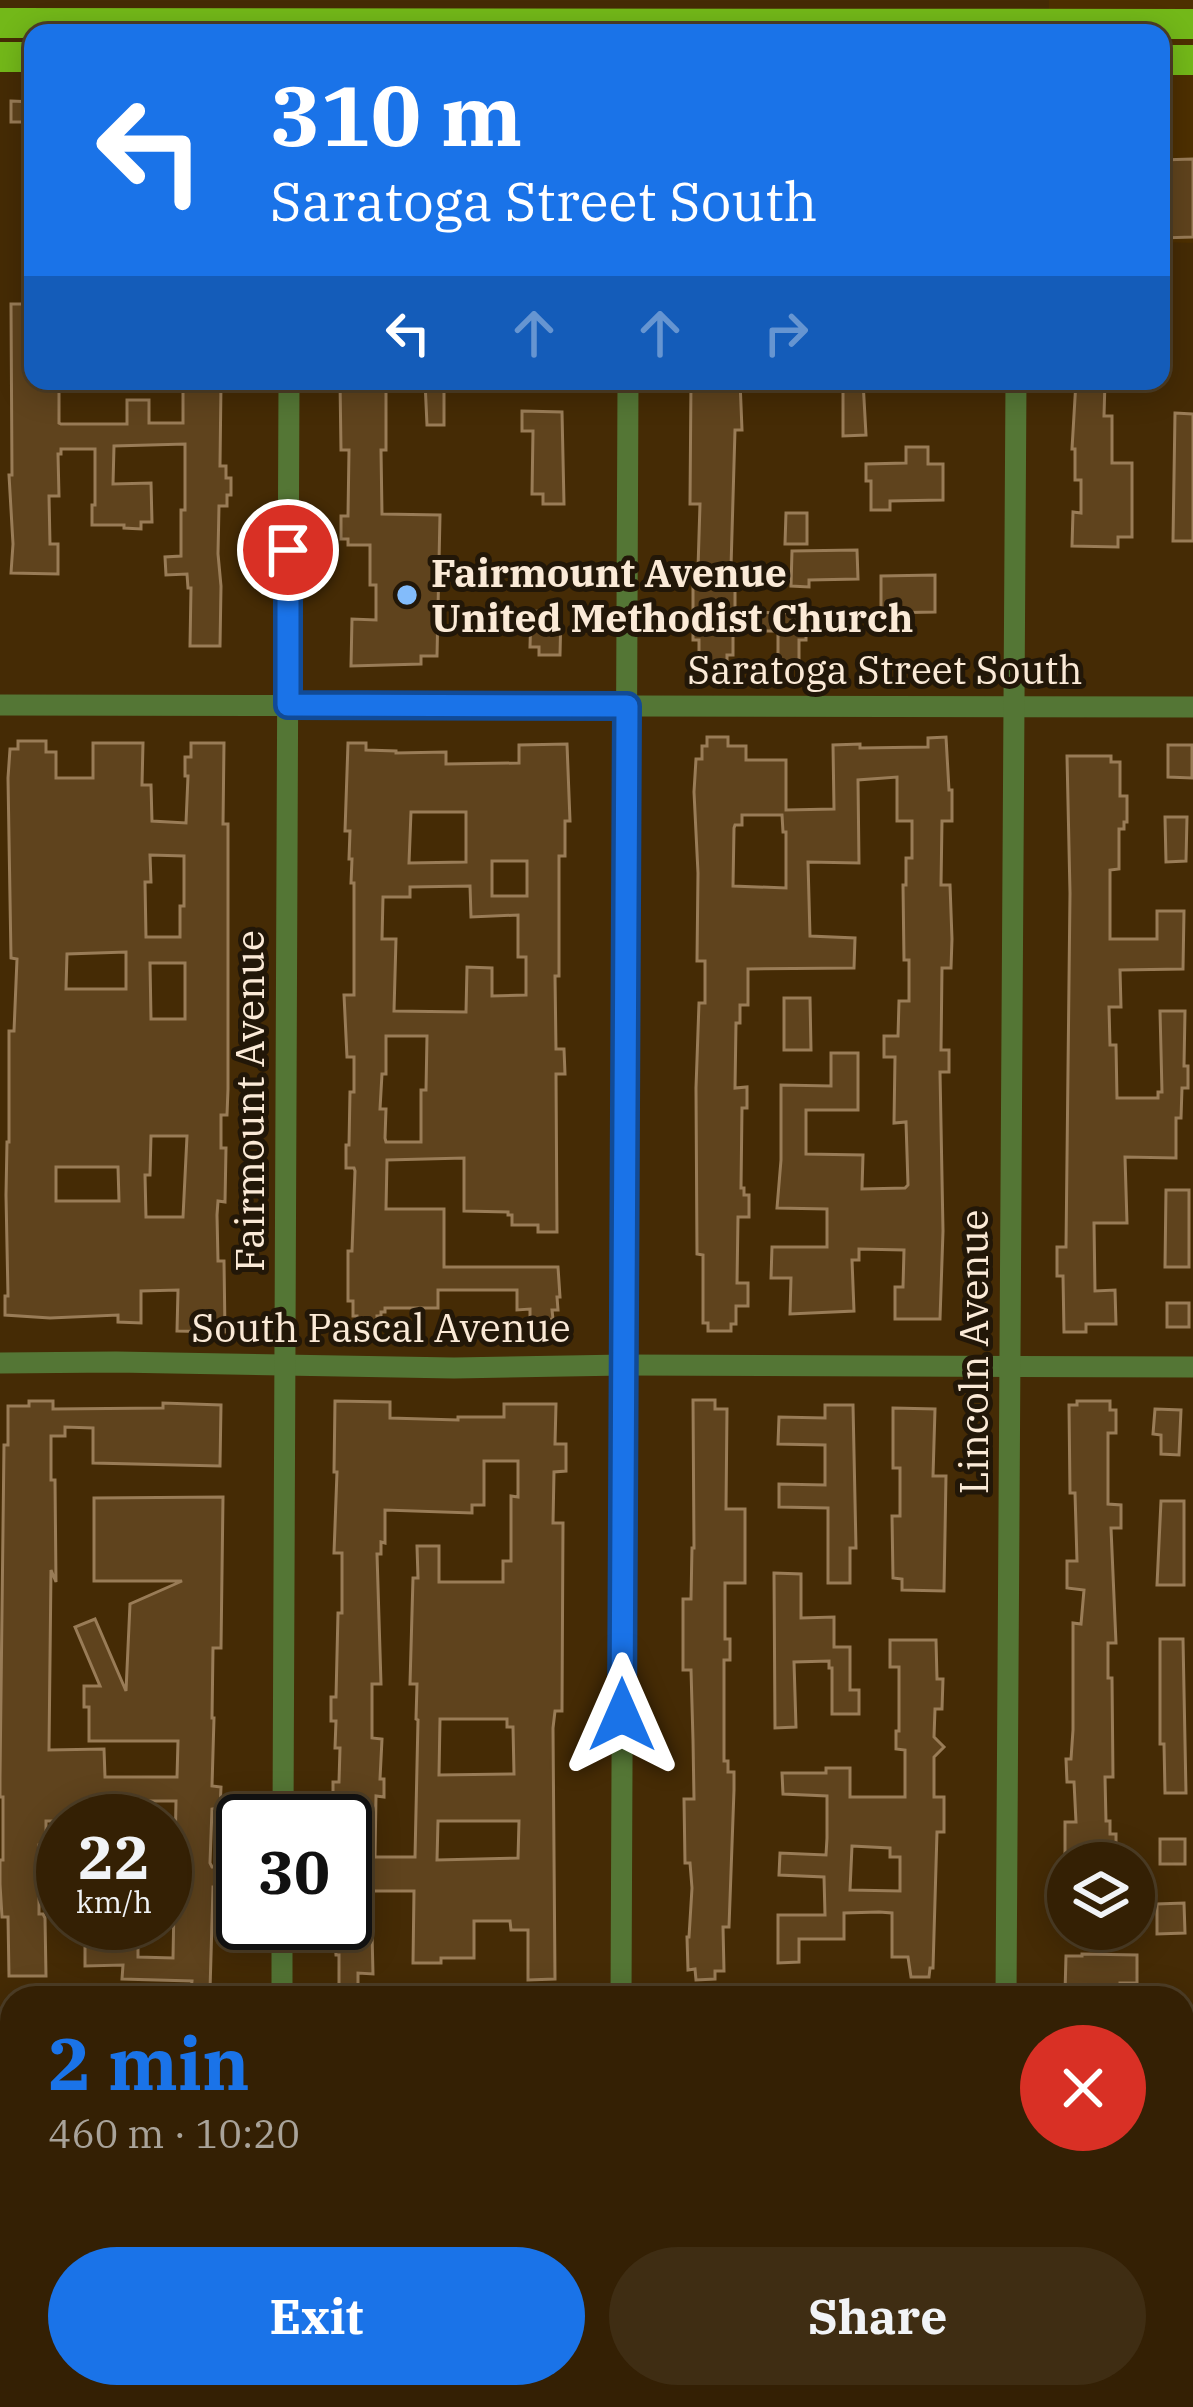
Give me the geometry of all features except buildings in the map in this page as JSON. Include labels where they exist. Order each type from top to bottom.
[{"type":"main road","points":[[0,22],[210,24]]},
{"type":"street","name":"Fairmount Avenue","points":[[283,1794],[289,390]]},
{"type":"street","points":[[621,1986],[628,390]]},
{"type":"street","name":"Lincoln Avenue","points":[[1006,1986],[1016,390]]},
{"type":"street","name":"Saratoga Street South","points":[[0,705],[1193,707]]},
{"type":"street","name":"South Pascal Avenue","points":[[0,1363],[1193,1367]]},
{"type":"street","points":[[282,1950],[282,1986]]},
{"type":"shaded area","points":[[1049,0],[1193,0],[1193,243],[1170,242],[1170,24],[1049,24]]},
{"type":"place","name":"Fairmount Avenue United Methodist Church","points":[[407,595]]},
{"type":"route","points":[[288,550],[288,705],[627,706],[622,1715]]}]
